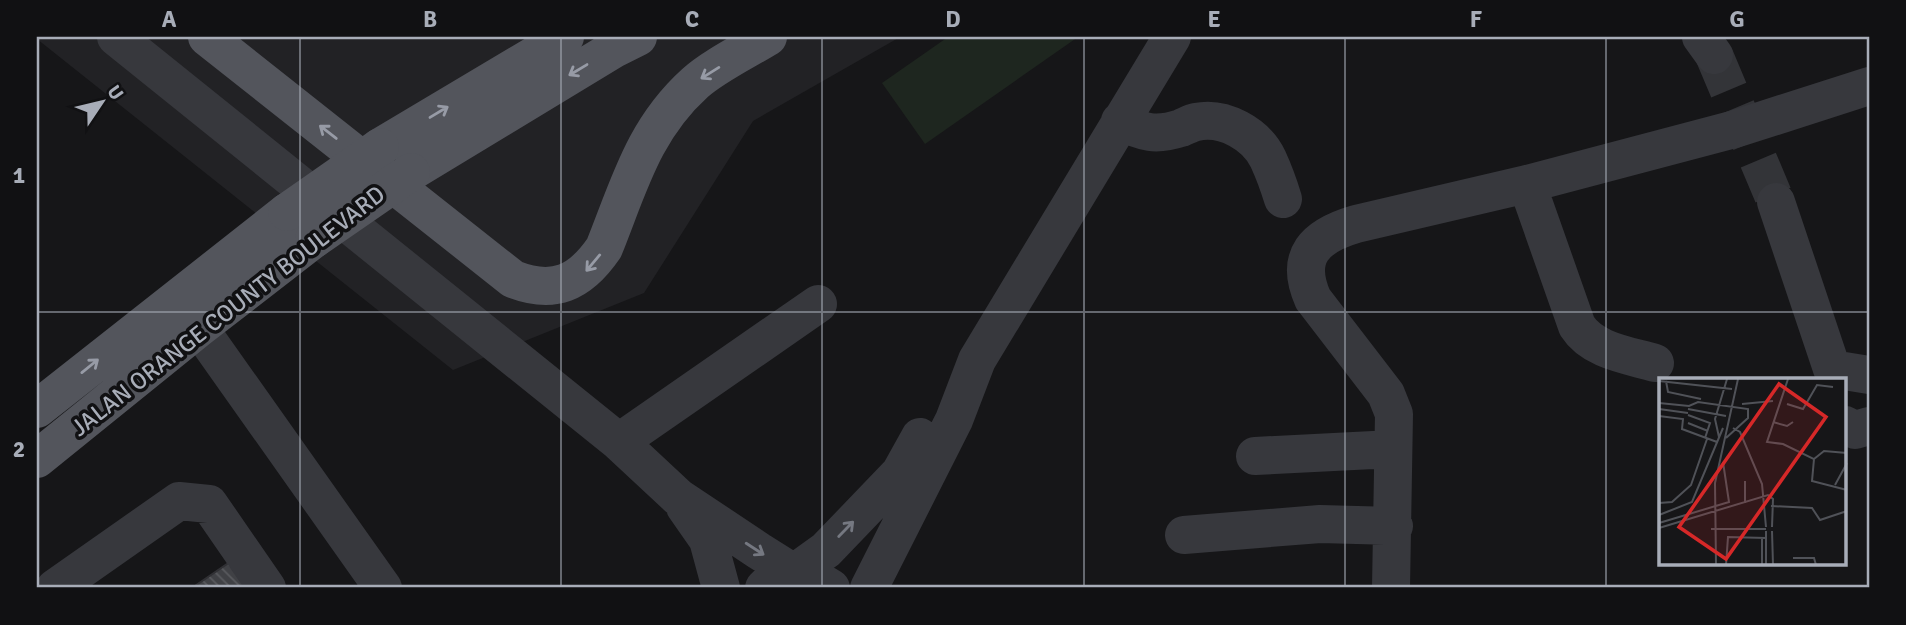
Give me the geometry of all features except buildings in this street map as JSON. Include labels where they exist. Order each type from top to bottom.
[{"type":"main road","points":[[208,37],[513,279],[532,287],[570,281],[590,267],[604,248],[645,146],[668,111],[696,82],[768,37]]},
{"type":"main road","name":"JALAN ORANGE COUNTY BOULEVARD","points":[[37,409],[287,212],[380,147],[565,37]]},
{"type":"main road","name":"JALAN ORANGE COUNTY BOULEVARD","points":[[37,459],[314,239],[411,172],[638,37]]},
{"type":"street","points":[[116,37],[619,442],[678,497],[779,580],[816,579],[831,588]]},
{"type":"street","points":[[779,580],[826,550],[900,473],[936,407],[976,360],[1172,37]]},
{"type":"street","points":[[1391,588],[1394,415],[1386,394],[1313,299],[1305,282],[1305,262],[1310,251],[1335,230],[1527,184],[1735,129],[1869,86]]},
{"type":"street","points":[[1120,121],[1145,133],[1164,132],[1196,122],[1229,124],[1246,133],[1263,150],[1283,199]]},
{"type":"street","points":[[1527,184],[1577,326],[1583,336],[1597,346],[1655,363]]},
{"type":"street","points":[[1776,202],[1832,375],[1869,375]]},
{"type":"street","points":[[173,300],[199,328],[383,588]]},
{"type":"street","points":[[619,442],[818,304]]},
{"type":"street","points":[[869,588],[954,420],[976,360]]},
{"type":"street","points":[[1846,426],[1855,430],[1869,426]]},
{"type":"street","points":[[1255,456],[1394,449]]},
{"type":"street","points":[[678,497],[708,540],[721,588]]},
{"type":"street","points":[[55,588],[179,500],[209,504],[267,588]]},
{"type":"street","points":[[1184,535],[1320,524],[1394,526]]},
{"type":"shaded area","points":[[37,37],[900,37],[753,121],[644,293],[453,370]]},
{"type":"shaded area","points":[[948,37],[1078,37],[925,144],[882,83]]},
{"type":"tunnel","points":[[1714,55],[1776,202]]}]
